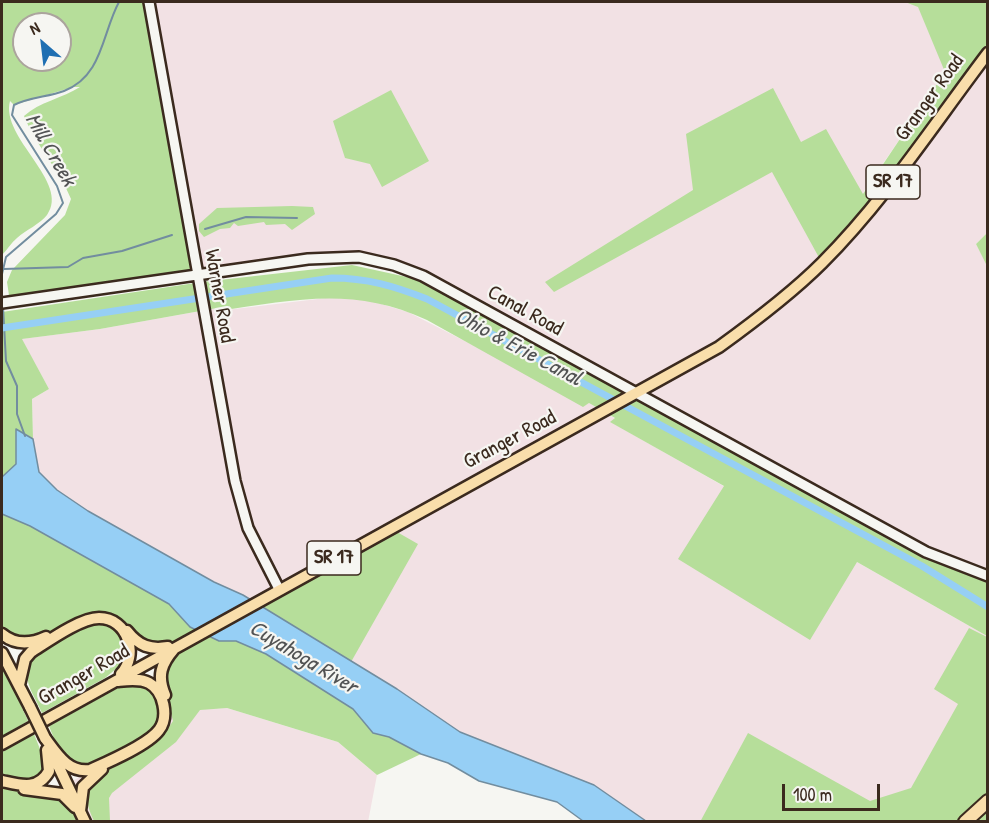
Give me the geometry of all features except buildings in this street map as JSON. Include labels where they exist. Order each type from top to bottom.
[{"type":"highway","points":[[964,822],[987,801]]},
{"type":"main road","name":"Granger Road","points":[[4,742],[632,397],[742,330],[767,312],[822,263],[883,195],[987,54]]},
{"type":"main road","points":[[2,634],[21,642],[31,643],[91,615],[107,614],[118,620],[141,645],[152,648],[177,646]]},
{"type":"main road","points":[[19,686],[25,659],[31,652],[80,624],[98,618],[113,621],[122,629],[130,644],[129,662],[113,681]]},
{"type":"main road","points":[[80,811],[81,791],[90,777],[153,741],[167,726],[169,706],[160,676],[164,662],[177,646]]},
{"type":"main road","points":[[2,653],[85,822]]},
{"type":"main road","points":[[2,663],[19,686]]},
{"type":"main road","points":[[45,738],[64,763],[81,771],[108,762],[159,730],[164,711],[157,690],[149,683],[137,680],[113,681]]},
{"type":"main road","points":[[2,783],[29,786],[43,779],[49,767],[45,738]]},
{"type":"main road","points":[[2,783],[62,794],[80,811]]},
{"type":"street","name":"Warner Road","points":[[149,2],[197,280],[235,481],[248,528],[279,589]]},
{"type":"street","name":"Canal Road","points":[[2,303],[197,280],[308,259],[359,257],[394,265],[423,276],[632,397],[926,552],[987,576]]},
{"type":"shaded area","points":[[149,2],[905,2],[918,6],[946,72],[862,194],[987,53],[987,233],[976,244],[988,266],[987,576],[926,552],[423,276],[359,257],[197,277]]},
{"type":"shaded area","points":[[334,297],[368,300],[408,312],[502,360],[583,406],[589,403],[616,419],[611,422],[987,636],[987,781],[941,821],[646,821],[594,785],[460,732],[397,689],[243,595],[214,582],[88,511],[57,490],[39,472],[33,439],[32,399],[49,389],[21,339],[100,329],[217,308],[218,311]]},
{"type":"shaded area","points":[[227,708],[338,742],[377,775],[368,822],[84,821],[67,784],[108,761],[164,711]]},
{"type":"green space","points":[[2,2],[149,2],[197,277],[10,302],[7,282],[12,270],[65,215],[71,199],[24,116],[37,107],[80,87],[73,87],[14,105],[10,101],[10,115],[15,130],[43,174],[50,188],[52,202],[47,215],[17,238],[2,255]]},
{"type":"green space","points":[[905,2],[987,2],[987,53],[822,263],[772,172],[554,292],[545,282],[693,190],[686,134],[773,88],[801,142],[826,129],[863,194],[945,72],[918,7]]},
{"type":"green space","points":[[391,90],[429,161],[382,187],[370,164],[345,158],[333,121]]},
{"type":"green space","points":[[313,207],[315,214],[292,230],[285,224],[266,225],[264,222],[238,226],[234,223],[230,228],[220,229],[204,237],[199,231],[199,224],[217,208]]},
{"type":"green space","points":[[987,233],[987,266],[976,244]]},
{"type":"green space","points":[[352,265],[416,279],[861,522],[940,563],[987,578],[987,636],[857,562],[810,640],[678,559],[724,486],[610,422],[615,418],[589,403],[583,407],[427,320],[400,309],[374,303],[349,299],[324,299],[298,300],[218,311],[217,308],[100,329],[22,339],[49,389],[32,399],[33,439],[17,430],[16,465],[2,477],[2,312],[202,282]]},
{"type":"green space","points":[[2,514],[30,526],[169,604],[190,627],[219,641],[236,641],[266,654],[353,709],[373,733],[389,737],[421,754],[377,775],[338,742],[227,708],[200,710],[176,742],[112,793],[109,798],[110,821],[94,821],[87,798],[97,775],[149,747],[173,721],[167,699],[164,662],[127,625],[118,619],[99,613],[41,640],[2,634]]},
{"type":"green space","points":[[390,528],[418,544],[351,662],[255,603]]},
{"type":"green space","points":[[98,620],[113,624],[127,647],[123,663],[105,678],[42,713],[29,684],[27,674],[29,665],[44,647],[78,627]]},
{"type":"green space","points":[[969,628],[987,637],[987,821],[700,822],[748,733],[870,801],[911,788],[958,704],[934,689]]},
{"type":"green space","points":[[2,668],[7,674],[28,721],[2,736]]},
{"type":"green space","points":[[140,684],[152,693],[159,705],[160,719],[152,732],[125,751],[100,761],[78,764],[66,759],[57,746],[49,726],[123,685]]},
{"type":"green space","points":[[34,734],[46,764],[43,774],[33,781],[2,778],[2,752]]},
{"type":"green space","points":[[2,784],[62,794],[85,821],[2,821]]},
{"type":"water","name":"Cuyahoga River","points":[[16,429],[33,439],[39,472],[57,490],[88,511],[214,582],[243,595],[397,689],[460,732],[594,785],[646,821],[583,821],[557,802],[479,781],[448,763],[421,754],[389,737],[373,733],[353,709],[266,654],[236,641],[219,641],[190,627],[169,604],[30,526],[2,514],[2,477],[16,464]]},
{"type":"waterway","name":"Mill Creek","points":[[2,274],[6,257],[56,214],[63,203],[57,186],[12,115],[14,105],[64,91],[87,75],[100,52],[119,2]]},
{"type":"waterway","points":[[205,229],[246,217],[297,218]]},
{"type":"waterway","points":[[4,269],[68,267],[83,258],[122,251],[172,235]]},
{"type":"waterway","name":"Ohio & Erie Canal","points":[[2,328],[332,278],[357,279],[392,287],[427,299],[922,566],[988,607]]},
{"type":"waterway","name":"Mill Creek","points":[[2,289],[2,301]]},
{"type":"waterway","name":"Mill Creek","points":[[3,307],[6,361],[17,386],[17,414],[25,436]]}]
